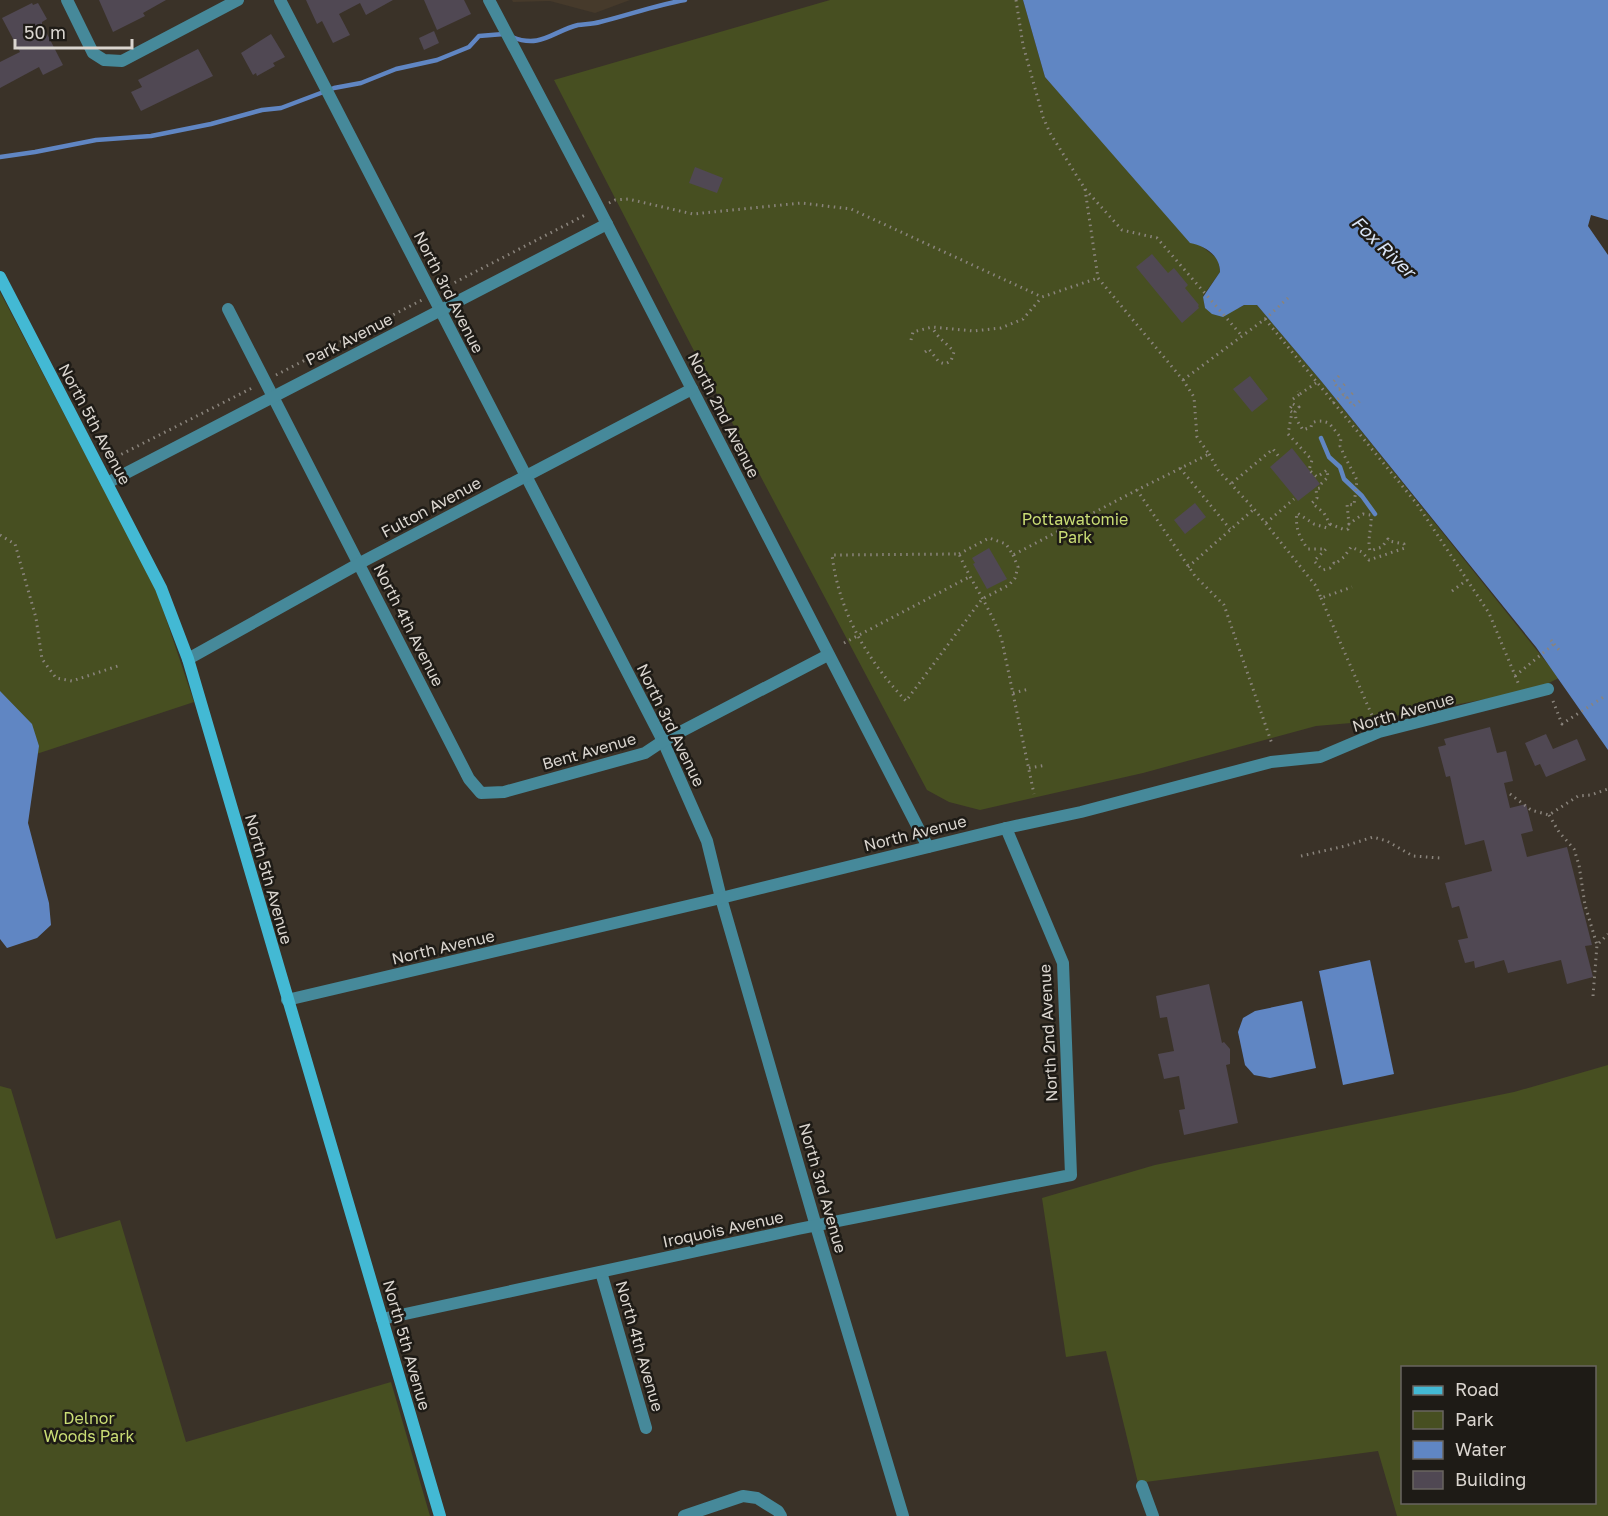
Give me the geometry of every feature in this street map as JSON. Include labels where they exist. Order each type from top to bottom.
[{"type":"main road","name":"North 5th Avenue","points":[[0,277],[161,588],[188,659],[440,1516]]},
{"type":"street","points":[[66,0],[93,53],[104,60],[122,61],[238,0]]},
{"type":"street","name":"North 3rd Avenue","points":[[280,0],[663,741],[708,841],[722,898],[816,1226],[903,1516]]},
{"type":"street","name":"North 2nd Avenue","points":[[489,0],[928,847]]},
{"type":"street","name":"Park Avenue","points":[[107,483],[607,225]]},
{"type":"street","name":"North 4th Avenue","points":[[228,309],[469,779],[481,793]]},
{"type":"street","name":"Fulton Avenue","points":[[188,659],[360,563],[692,389]]},
{"type":"street","name":"Bent Avenue","points":[[481,793],[504,792],[645,753],[663,741],[828,656]]},
{"type":"street","name":"North Avenue","points":[[287,1000],[1110,805],[1271,762],[1320,757],[1379,732],[1548,689]]},
{"type":"street","name":"North 2nd Avenue","points":[[1006,828],[1063,963],[1071,1175]]},
{"type":"street","name":"Iroquois Avenue","points":[[382,1319],[816,1226],[1071,1175]]},
{"type":"street","name":"North 4th Avenue","points":[[601,1272],[646,1428]]},
{"type":"street","points":[[1142,1486],[1153,1516]]},
{"type":"street","points":[[684,1516],[743,1496],[757,1498],[778,1511],[781,1516]]},
{"type":"path","points":[[1016,0],[1023,45],[1043,117],[1050,133],[1085,189],[1122,230],[1157,238],[1242,336]]},
{"type":"path","points":[[1085,189],[1098,278],[1183,380],[1194,397],[1197,437],[1218,470],[1266,523],[1316,586],[1379,732]]},
{"type":"path","points":[[116,456],[615,200],[628,198],[693,214],[801,203],[851,209],[1042,297]]},
{"type":"path","points":[[910,340],[913,332],[932,327],[973,331],[1001,328],[1023,319],[1042,297],[1098,278]]},
{"type":"path","points":[[1183,380],[1288,298]]},
{"type":"path","points":[[1264,319],[1417,504],[1489,613],[1524,696]]},
{"type":"path","points":[[925,352],[929,350],[939,362],[945,364],[951,361],[954,352],[949,345],[938,339],[932,327]]},
{"type":"path","points":[[1339,376],[1333,382],[1353,406],[1360,401]]},
{"type":"path","points":[[1293,400],[1299,407],[1294,411],[1303,430],[1311,427],[1316,421],[1322,421],[1329,423],[1341,438],[1340,446],[1357,480],[1354,505],[1347,504],[1348,529],[1330,524],[1324,513],[1312,503],[1317,498],[1316,489],[1320,488],[1328,477],[1327,470],[1317,477],[1309,470],[1312,460],[1288,434],[1292,412],[1289,410],[1293,400],[1299,393],[1317,383]]},
{"type":"path","points":[[1339,389],[1346,384]]},
{"type":"path","points":[[1333,403],[1353,393]]},
{"type":"path","points":[[1232,483],[1273,449],[1280,458]]},
{"type":"path","points":[[1013,555],[1209,454]]},
{"type":"path","points":[[1180,468],[1230,530]]},
{"type":"path","points":[[1137,490],[1188,567],[1224,605],[1272,744]]},
{"type":"path","points":[[1266,523],[1294,499]]},
{"type":"path","points":[[1188,567],[1254,509]]},
{"type":"path","points":[[1330,524],[1327,528],[1314,524],[1297,513],[1295,525],[1308,549],[1326,549],[1314,561],[1323,570],[1330,568],[1344,557],[1351,547],[1362,552],[1369,560],[1405,548],[1404,544],[1388,539],[1382,547],[1370,551],[1368,536],[1372,524],[1371,515],[1363,513],[1349,524]]},
{"type":"path","points":[[1,535],[15,544],[36,618],[42,659],[56,678],[72,681],[118,666]]},
{"type":"path","points":[[989,538],[1006,544],[1018,567],[1015,578],[1009,585],[982,599],[906,701],[873,662],[858,636],[844,608],[832,555],[960,554],[989,538]]},
{"type":"path","points":[[960,554],[969,577],[996,623],[1034,794]]},
{"type":"path","points":[[844,643],[969,577]]},
{"type":"path","points":[[1452,591],[1467,580]]},
{"type":"path","points":[[1321,598],[1352,587]]},
{"type":"path","points":[[1550,639],[1560,651]]},
{"type":"path","points":[[1515,676],[1554,644]]},
{"type":"path","points":[[1013,693],[1029,689]]},
{"type":"path","points":[[1548,689],[1562,724],[1605,696]]},
{"type":"path","points":[[1029,768],[1046,765]]},
{"type":"path","points":[[1549,815],[1578,796],[1591,795],[1608,789]]},
{"type":"path","points":[[1510,794],[1531,810],[1549,815],[1559,832],[1574,849],[1580,865],[1585,905],[1598,945],[1593,996]]},
{"type":"path","points":[[1301,856],[1373,837],[1387,841],[1413,856],[1440,858]]},
{"type":"path","points":[[1598,945],[1608,934]]},
{"type":"shaded area","points":[[512,0],[630,0],[595,13],[550,1],[513,2]]},
{"type":"green space","name":"Pottawatomie Park","points":[[830,0],[1023,0],[1045,77],[1200,245],[1218,259],[1220,272],[1203,296],[1205,308],[1239,308],[1244,305],[1257,305],[1322,382],[1559,678],[1534,690],[1363,722],[1316,726],[1143,773],[980,810],[949,802],[927,790],[692,347],[554,80]]},
{"type":"green space","points":[[0,292],[156,589],[194,702],[0,766]]},
{"type":"green space","points":[[1608,1065],[1608,1516],[1397,1516],[1378,1451],[1138,1483],[1106,1351],[1066,1357],[1042,1198],[1155,1165],[1514,1092]]},
{"type":"green space","name":"Delnor Woods Park","points":[[0,1086],[11,1089],[56,1239],[120,1220],[186,1442],[391,1382],[430,1516],[0,1516]]},
{"type":"water","name":"Fox River","points":[[1023,0],[1608,0],[1608,220],[1591,215],[1588,226],[1608,255],[1608,750],[1536,647],[1257,305],[1244,305],[1223,317],[1212,314],[1205,308],[1203,297],[1220,272],[1217,261],[1211,252],[1190,243],[1045,77]]},
{"type":"water","points":[[0,691],[32,724],[39,746],[28,823],[49,903],[51,925],[37,938],[7,948],[0,939]]},
{"type":"water","points":[[1370,960],[1394,1074],[1343,1085],[1319,971]]},
{"type":"water","points":[[1302,1001],[1316,1068],[1270,1078],[1254,1075],[1245,1065],[1238,1032],[1243,1018],[1255,1011]]},
{"type":"building","points":[[99,0],[166,0],[143,13],[145,16],[113,32]]},
{"type":"building","points":[[306,0],[393,0],[366,15],[360,3],[339,14],[350,35],[333,43],[322,21],[317,24]]},
{"type":"building","points":[[424,0],[464,0],[471,14],[437,30]]},
{"type":"building","points":[[32,3],[33,5],[38,3],[47,19],[42,24],[63,65],[43,75],[39,67],[0,88],[0,62],[20,52],[2,18]]},
{"type":"building","points":[[434,31],[439,43],[424,50],[419,38]]},
{"type":"building","points":[[271,34],[285,57],[273,63],[275,66],[257,76],[256,73],[253,75],[241,53]]},
{"type":"building","points":[[198,49],[213,76],[141,111],[131,92],[142,87],[138,80]]},
{"type":"building","points":[[695,167],[723,178],[717,193],[689,183]]},
{"type":"building","points":[[1152,254],[1168,273],[1174,268],[1188,285],[1185,288],[1199,305],[1199,308],[1182,323],[1136,267]]},
{"type":"building","points":[[1250,376],[1268,399],[1252,412],[1233,389]]},
{"type":"building","points":[[1292,448],[1320,484],[1298,501],[1270,467]]},
{"type":"building","points":[[1195,503],[1206,517],[1185,534],[1174,520]]},
{"type":"building","points":[[989,548],[1007,579],[987,589],[972,558]]},
{"type":"building","points":[[1490,727],[1497,753],[1506,751],[1513,781],[1504,783],[1510,808],[1526,804],[1533,831],[1521,834],[1527,857],[1567,847],[1592,945],[1585,946],[1593,977],[1567,984],[1561,960],[1508,973],[1504,960],[1475,968],[1474,961],[1465,963],[1458,940],[1468,938],[1459,906],[1452,908],[1445,883],[1492,871],[1484,840],[1465,845],[1450,776],[1446,777],[1438,747],[1446,745],[1444,739]]},
{"type":"building","points":[[1546,734],[1553,749],[1577,739],[1586,760],[1546,777],[1540,764],[1535,766],[1525,743]]},
{"type":"building","points":[[1209,984],[1222,1043],[1224,1042],[1230,1049],[1230,1064],[1226,1065],[1238,1123],[1184,1135],[1179,1110],[1185,1109],[1179,1076],[1164,1079],[1158,1054],[1174,1051],[1167,1017],[1160,1018],[1156,996]]},
{"type":"waterway","points":[[512,37],[522,40],[539,40],[578,25],[597,23],[685,0]]},
{"type":"waterway","points":[[0,157],[96,140],[151,136],[211,124],[262,110],[281,108],[334,88],[361,83],[396,69],[437,60],[469,47],[479,36],[504,34]]},
{"type":"waterway","points":[[1321,438],[1329,457],[1340,467],[1344,479],[1362,496],[1375,514]]}]
